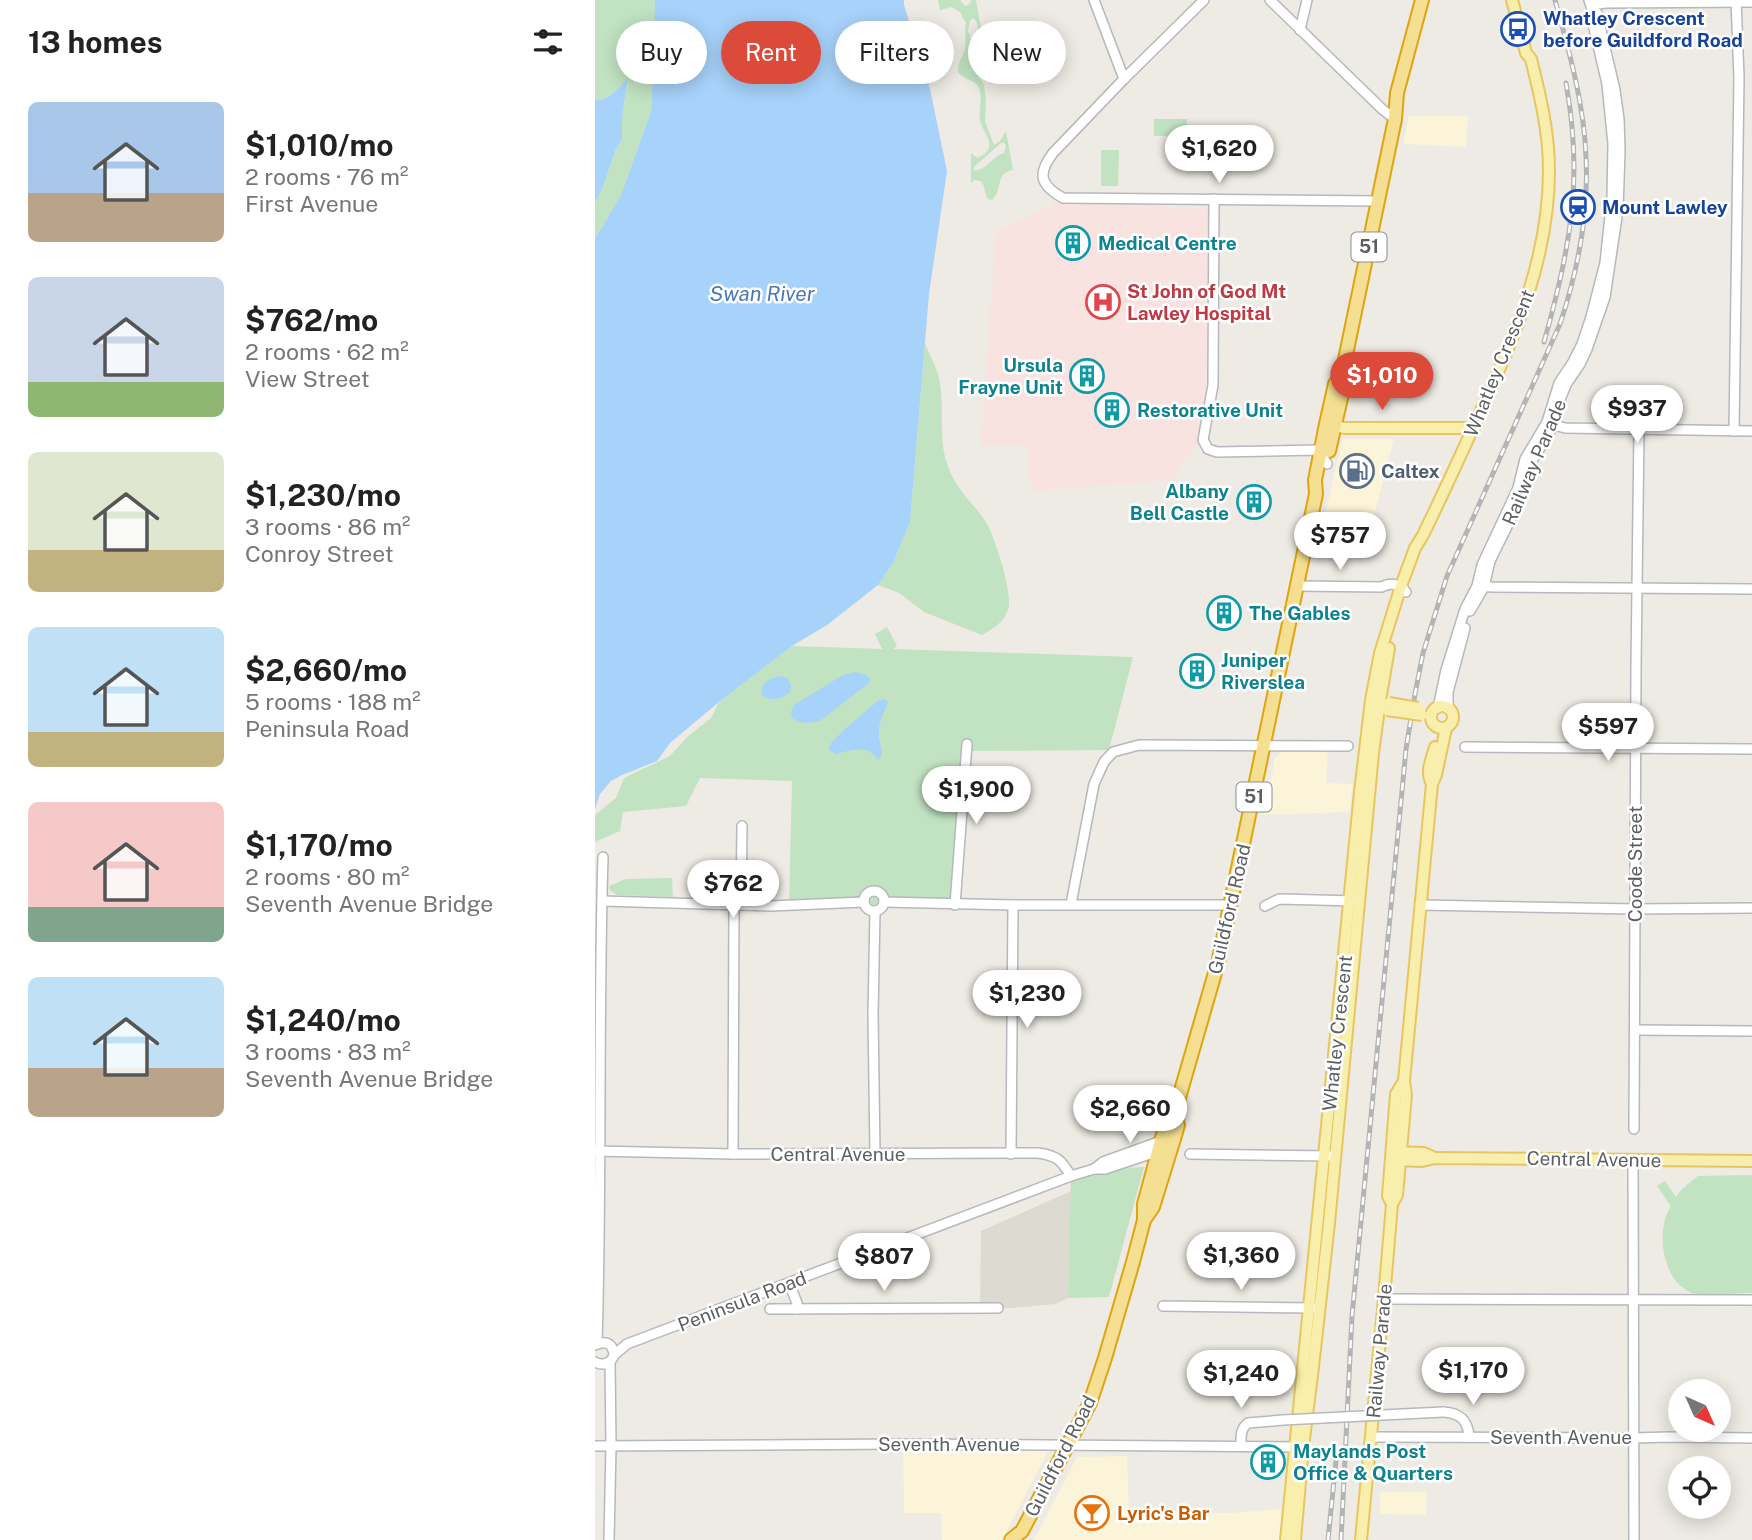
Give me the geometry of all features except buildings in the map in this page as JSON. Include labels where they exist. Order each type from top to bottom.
[{"type":"highway","name":"Guildford Road","points":[[1011,1540],[1023,1535],[1090,1403],[1144,1220],[1144,1203],[1164,1144],[1178,1125],[1174,1115],[1219,959],[1316,494],[1323,481],[1330,425],[1343,385],[1342,374],[1395,120],[1397,93],[1422,0]]},
{"type":"highway","name":"Guildford Road","points":[[1395,120],[1430,0]]},
{"type":"highway","name":"Guildford Road","points":[[1144,1220],[1153,1207],[1164,1144]]},
{"type":"main road","name":"Whatley Crescent","points":[[1286,1540],[1315,1308],[1355,901],[1386,659],[1401,592],[1415,548],[1508,352],[1534,280],[1543,235],[1549,170],[1545,126],[1531,59],[1526,52],[1512,0]]},
{"type":"main road","name":"Whatley Crescent","points":[[1519,0],[1533,51],[1531,59]]},
{"type":"main road","points":[[1330,425],[1345,428],[1473,428]]},
{"type":"main road","points":[[1379,705],[1435,715]]},
{"type":"main road","name":"Railway Parade","points":[[1361,1540],[1392,1204],[1397,1195],[1396,1156],[1406,1095],[1404,1081],[1432,784],[1429,772],[1435,750],[1435,715]]},
{"type":"main road","name":"Central Avenue","points":[[1396,1156],[1422,1161],[1436,1158],[1752,1161]]},
{"type":"main road","name":"Whatley Crescent","points":[[1295,1540],[1299,1447]]},
{"type":"street","points":[[1094,0],[1124,79]]},
{"type":"street","points":[[1204,0],[1124,79],[1045,164],[1042,175],[1045,185],[1063,198],[1378,201]]},
{"type":"street","points":[[1270,0],[1395,120]]},
{"type":"street","points":[[1300,30],[1307,0]]},
{"type":"street","points":[[1734,431],[1739,77],[1737,1]]},
{"type":"street","points":[[1591,5],[1752,2]]},
{"type":"street","name":"Railway Parade","points":[[1435,715],[1465,609],[1481,586],[1482,565],[1518,488],[1525,459],[1550,423],[1559,383],[1577,353],[1591,317],[1605,263],[1612,198],[1613,144],[1607,84],[1591,5]]},
{"type":"street","points":[[1214,200],[1213,384],[1203,440],[1208,449],[1217,452],[1311,450],[1324,458]]},
{"type":"street","points":[[1550,423],[1565,428],[1752,430]]},
{"type":"street","name":"Coode Street","points":[[1634,1129],[1639,430]]},
{"type":"street","points":[[1298,586],[1382,587],[1401,592]]},
{"type":"street","points":[[1481,586],[1752,589]]},
{"type":"street","points":[[955,905],[967,744]]},
{"type":"street","points":[[1071,904],[1094,784],[1112,752],[1139,746],[1348,746]]},
{"type":"street","points":[[1465,747],[1752,749]]},
{"type":"street","points":[[733,1154],[742,826]]},
{"type":"street","points":[[603,857],[597,1013],[598,1329],[601,1344],[614,1351],[602,1362],[609,1382],[609,1540]]},
{"type":"street","points":[[876,891],[883,897],[884,902],[880,909],[875,911],[869,910],[864,902],[867,894],[876,891]]},
{"type":"street","points":[[1265,906],[1279,899],[1355,901]]},
{"type":"street","points":[[602,901],[778,906],[864,902]]},
{"type":"street","points":[[884,902],[955,905],[1231,905]]},
{"type":"street","points":[[1011,1154],[1013,905]]},
{"type":"street","points":[[1420,905],[1752,908]]},
{"type":"street","points":[[875,911],[875,1153]]},
{"type":"street","points":[[1635,1030],[1752,1031]]},
{"type":"street","name":"Peninsula Road","points":[[602,1362],[627,1344],[1071,1176],[1094,1169],[1105,1169],[1164,1144]]},
{"type":"street","name":"Central Avenue","points":[[598,1151],[733,1154],[1038,1153],[1050,1154],[1061,1161],[1071,1176]]},
{"type":"street","points":[[1190,1154],[1330,1156]]},
{"type":"street","points":[[1633,1160],[1634,1540]]},
{"type":"street","points":[[789,1283],[797,1309]]},
{"type":"street","points":[[1384,1299],[1752,1300]]},
{"type":"street","points":[[1163,1306],[1315,1308]]},
{"type":"street","points":[[770,1309],[997,1308]]},
{"type":"street","name":"Peninsula Road","points":[[601,1344],[627,1344]]},
{"type":"street","points":[[1241,1446],[1241,1433],[1248,1423],[1443,1412],[1463,1418],[1467,1423],[1469,1437]]},
{"type":"street","name":"Seventh Avenue","points":[[1371,1437],[1752,1438]]},
{"type":"street","name":"Seventh Avenue","points":[[595,1446],[1069,1444],[1299,1447]]},
{"type":"shaded area","points":[[1409,116],[1468,116],[1466,147],[1403,144]]},
{"type":"shaded area","name":"St John of God Mt Lawley Hospital","points":[[1060,202],[1220,209],[1213,373],[1203,440],[1172,480],[1031,491],[1029,445],[981,445],[996,231]]},
{"type":"shaded area","points":[[1342,439],[1394,439],[1361,553],[1317,554]]},
{"type":"shaded area","points":[[1288,745],[1328,746],[1326,783],[1353,784],[1349,812],[1264,815],[1275,758]]},
{"type":"shaded area","points":[[1071,1191],[1068,1298],[1055,1304],[980,1308],[981,1231]]},
{"type":"shaded area","points":[[903,1444],[1052,1444],[1002,1540],[942,1540],[941,1513],[904,1513]]},
{"type":"shaded area","points":[[1127,1456],[1129,1513],[1231,1513],[1282,1509],[1279,1540],[1034,1540],[1077,1457]]},
{"type":"shaded area","points":[[1380,1492],[1427,1492],[1426,1515],[1380,1514]]},
{"type":"green space","points":[[595,0],[655,0],[655,21],[616,21],[616,84],[623,84],[609,96],[595,100]]},
{"type":"green space","points":[[938,0],[960,0],[965,6],[970,4],[971,0],[976,0],[980,21],[974,18],[968,21],[968,80],[958,72],[966,45],[966,23],[960,12],[952,7],[940,10]]},
{"type":"green space","points":[[627,84],[652,84],[651,111],[621,195],[595,239],[595,203],[622,139]]},
{"type":"green space","points":[[976,84],[983,84],[985,121],[994,145],[1006,131],[1013,170],[1003,174],[996,196],[992,200],[988,199],[981,181],[974,180],[971,183],[971,153],[977,158],[989,148],[988,138],[980,121],[979,88]],"holes":[[[1001,143],[1006,146],[1004,153],[979,170],[974,170],[974,167]]]},
{"type":"green space","points":[[1154,119],[1187,119],[1187,136],[1154,136]]},
{"type":"green space","points":[[1101,150],[1119,150],[1118,186],[1101,186]]},
{"type":"green space","points":[[925,343],[939,378],[947,464],[960,489],[986,522],[1006,579],[1009,603],[1006,615],[1001,622],[982,635],[924,612],[899,593],[878,585],[893,563],[910,522]]},
{"type":"green space","points":[[887,627],[897,646],[893,649],[1133,657],[1109,750],[966,751],[953,905],[789,904],[792,781],[700,778],[686,806],[623,812],[620,831],[595,842],[595,815],[616,798],[624,778],[670,756],[687,737],[711,718],[719,702],[792,646],[882,649],[875,634]]},
{"type":"green space","points":[[672,878],[673,897],[617,895],[609,886],[626,879]]},
{"type":"green space","points":[[1144,1167],[1109,1297],[1068,1298],[1071,1176],[1105,1169]]},
{"type":"green space","points":[[1752,1175],[1752,1293],[1692,1293],[1682,1287],[1668,1267],[1664,1254],[1663,1228],[1671,1206],[1657,1186],[1665,1181],[1676,1197],[1698,1176]]},
{"type":"water","name":"Swan River","points":[[655,0],[904,0],[909,21],[835,21],[835,84],[928,84],[947,171],[929,294],[910,522],[893,563],[878,585],[719,702],[670,743],[657,761],[611,781],[600,794],[595,809],[595,239],[621,195],[651,111],[652,84],[707,84],[707,21],[655,21]]},
{"type":"water","points":[[622,84],[627,84],[622,139],[595,203],[595,100],[609,96]]},
{"type":"water","points":[[854,672],[870,678],[869,683],[821,720],[806,723],[792,718],[794,705],[843,675]]},
{"type":"water","points":[[779,676],[787,678],[791,685],[790,692],[776,699],[761,694],[766,682]]},
{"type":"water","points":[[885,699],[888,702],[879,733],[882,756],[878,760],[865,750],[836,754],[829,750],[830,744],[845,729],[879,700]]},
{"type":"railway","points":[[1341,1540],[1352,1316],[1406,749],[1415,694],[1423,653],[1447,576],[1560,324],[1577,262],[1584,221],[1585,137],[1575,77],[1555,0]]},
{"type":"railway","points":[[1544,342],[1561,277],[1572,212],[1574,168],[1566,83]]},
{"type":"railway","points":[[1328,1540],[1336,1460]]},
{"type":"place","name":"Whatley Crescent before Guildford Road","points":[[1518,29]]},
{"type":"place","name":"Mount Lawley","points":[[1578,207]]},
{"type":"place","name":"Medical Centre","points":[[1073,243]]},
{"type":"place","name":"St John of God Mt Lawley Hospital","points":[[1103,302]]},
{"type":"place","name":"Ursula Frayne Unit","points":[[1087,376]]},
{"type":"place","name":"Restorative Unit","points":[[1112,410]]},
{"type":"place","name":"Caltex","points":[[1357,471]]},
{"type":"place","name":"Albany Bell Castle","points":[[1254,502]]},
{"type":"place","name":"The Gables","points":[[1224,613]]},
{"type":"place","name":"Juniper Riverslea","points":[[1197,671]]},
{"type":"place","name":"Maylands Post Office & Quarters","points":[[1268,1462]]},
{"type":"place","name":"Lyric's Bar","points":[[1092,1513]]}]
